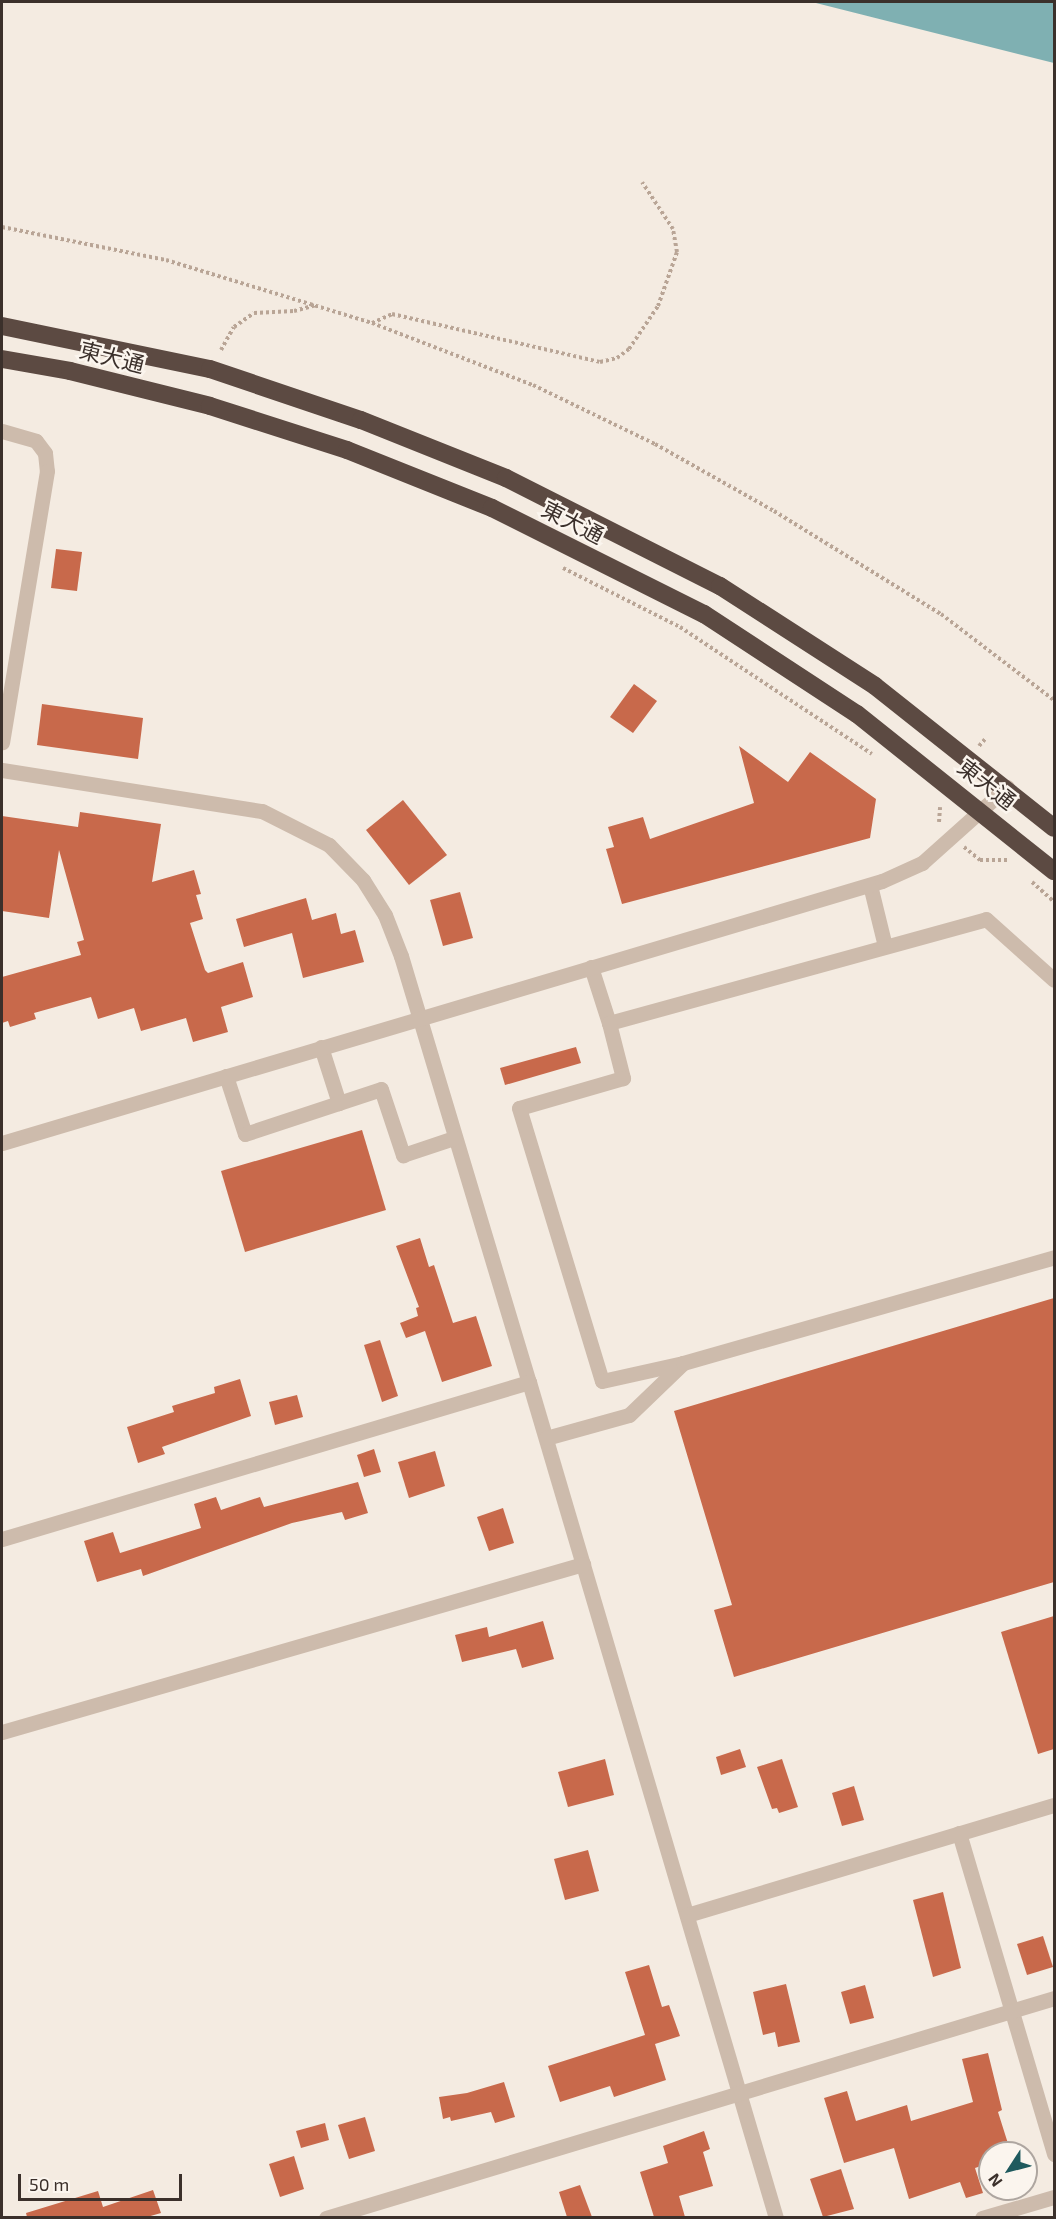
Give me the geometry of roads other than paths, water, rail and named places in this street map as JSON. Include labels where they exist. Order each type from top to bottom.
[{"type":"highway","name":"東大通","points":[[2,326],[210,369],[361,420],[506,478],[720,586],[875,686],[1007,787],[1054,828]]},
{"type":"highway","name":"東大通","points":[[2,359],[70,371],[210,406],[347,450],[492,508],[704,614],[857,714],[983,811],[1054,871]]},
{"type":"street","points":[[2,431],[36,441],[45,453],[47,471],[2,742]]},
{"type":"street","points":[[2,770],[262,811],[328,845],[363,880],[385,915],[401,956],[417,1019],[546,1438],[776,2217]]},
{"type":"street","points":[[2,1143],[870,885],[922,863],[953,838],[1007,787]]},
{"type":"street","points":[[870,885],[885,946]]},
{"type":"street","points":[[609,1023],[986,919],[1054,980]]},
{"type":"street","points":[[591,967],[623,1078],[519,1108],[602,1382],[683,1363],[1054,1257]]},
{"type":"street","points":[[321,1047],[339,1103]]},
{"type":"street","points":[[226,1076],[245,1134],[381,1089],[403,1155],[454,1138]]},
{"type":"street","points":[[546,1438],[629,1415],[683,1363]]},
{"type":"street","points":[[2,1539],[529,1382]]},
{"type":"street","points":[[2,1732],[583,1564]]},
{"type":"street","points":[[687,1915],[1054,1805]]},
{"type":"street","points":[[959,1833],[1054,2154]]},
{"type":"street","points":[[326,2217],[1054,1998]]},
{"type":"street","points":[[982,2217],[1054,2196]]},
{"type":"water","points":[[812,2],[1054,2],[1054,63]]}]
